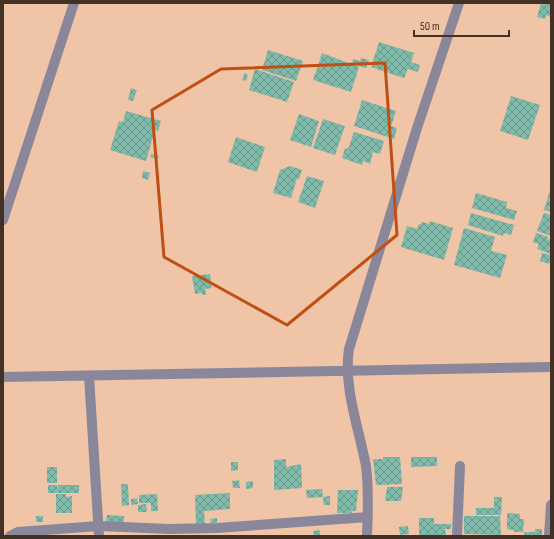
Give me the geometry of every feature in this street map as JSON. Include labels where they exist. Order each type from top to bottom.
[{"type":"street","points":[[3,220],[74,3]]},
{"type":"street","points":[[367,536],[368,517],[366,468],[347,371],[348,355],[354,331],[459,3]]},
{"type":"street","points":[[3,377],[551,367]]},
{"type":"street","points":[[89,376],[99,531]]},
{"type":"street","points":[[457,536],[460,466]]},
{"type":"street","points":[[549,536],[551,505]]},
{"type":"street","points":[[10,536],[18,532],[169,532],[368,517]]},
{"type":"highlighted area","points":[[385,63],[397,235],[287,325],[164,257],[152,110],[221,69]]},
{"type":"building","points":[[541,3],[551,3],[551,17],[546,15],[545,19],[537,17]]},
{"type":"building","points":[[379,42],[414,53],[411,62],[420,65],[418,72],[408,69],[404,78],[371,67]]},
{"type":"building","points":[[268,50],[303,61],[296,81],[262,70]]},
{"type":"building","points":[[322,53],[359,67],[351,92],[313,80]]},
{"type":"building","points":[[361,58],[369,60],[366,68],[352,64],[353,59],[360,61]]},
{"type":"building","points":[[255,69],[294,82],[287,102],[249,90]]},
{"type":"building","points":[[245,73],[248,75],[246,81],[242,80]]},
{"type":"building","points":[[131,88],[137,90],[133,101],[128,100]]},
{"type":"building","points":[[511,96],[540,105],[528,140],[500,131]]},
{"type":"building","points":[[362,100],[396,111],[391,126],[397,128],[394,139],[354,126]]},
{"type":"building","points":[[126,111],[161,121],[158,131],[155,130],[146,161],[110,150],[119,121],[123,122]]},
{"type":"building","points":[[299,114],[319,121],[311,147],[290,140]]},
{"type":"building","points":[[323,119],[345,126],[335,155],[313,148]]},
{"type":"building","points":[[354,132],[384,141],[380,154],[373,152],[370,164],[363,161],[362,165],[342,158],[345,148],[348,149]]},
{"type":"building","points":[[236,137],[265,147],[257,172],[228,162]]},
{"type":"building","points":[[151,154],[159,155],[158,159],[150,157]]},
{"type":"building","points":[[290,166],[302,170],[299,179],[297,178],[291,198],[273,193],[280,170]]},
{"type":"building","points":[[143,171],[150,173],[148,180],[142,178]]},
{"type":"building","points":[[307,176],[324,181],[315,208],[298,202]]},
{"type":"building","points":[[551,187],[551,212],[544,210]]},
{"type":"building","points":[[476,193],[507,202],[506,208],[517,211],[514,220],[472,208]]},
{"type":"building","points":[[471,213],[514,225],[511,235],[504,233],[503,236],[468,225]]},
{"type":"building","points":[[544,213],[551,215],[551,236],[537,231]]},
{"type":"building","points":[[430,221],[453,228],[444,260],[401,247],[407,226],[417,229],[419,224],[422,222],[429,224]]},
{"type":"building","points":[[464,228],[495,237],[491,251],[507,255],[500,278],[454,265]]},
{"type":"building","points":[[536,233],[548,237],[547,239],[549,240],[551,236],[551,254],[537,249],[539,244],[533,242]]},
{"type":"building","points":[[542,253],[551,255],[549,264],[540,261]]},
{"type":"building","points":[[210,274],[212,288],[205,289],[206,295],[202,295],[202,293],[195,294],[192,276]]},
{"type":"building","points":[[383,457],[400,457],[402,484],[376,485],[373,459],[383,459]]},
{"type":"building","points":[[411,457],[437,457],[437,466],[411,467]]},
{"type":"building","points":[[286,459],[286,467],[301,464],[302,488],[274,490],[274,460]]},
{"type":"building","points":[[231,462],[238,462],[238,470],[231,471]]},
{"type":"building","points":[[47,467],[57,467],[57,483],[47,483]]},
{"type":"building","points":[[239,480],[240,488],[233,488],[232,481]]},
{"type":"building","points":[[253,481],[253,488],[246,489],[246,482]]},
{"type":"building","points":[[121,484],[128,484],[129,505],[122,506]]},
{"type":"building","points":[[48,485],[57,485],[57,493],[48,493]]},
{"type":"building","points":[[58,485],[79,485],[79,493],[57,493]]},
{"type":"building","points":[[387,487],[403,487],[401,501],[385,501]]},
{"type":"building","points":[[322,489],[323,497],[307,498],[306,490]]},
{"type":"building","points":[[338,490],[358,490],[356,511],[351,511],[352,513],[337,513]]},
{"type":"building","points":[[230,493],[230,509],[204,511],[205,524],[196,524],[195,495]]},
{"type":"building","points":[[56,494],[66,494],[66,497],[72,496],[72,513],[56,513]]},
{"type":"building","points":[[157,494],[158,511],[151,511],[151,503],[139,503],[139,495]]},
{"type":"building","points":[[330,496],[330,505],[324,505],[323,497]]},
{"type":"building","points":[[494,497],[502,497],[501,515],[476,515],[476,508],[494,508]]},
{"type":"building","points":[[137,498],[138,504],[131,505],[131,499]]},
{"type":"building","points":[[146,504],[147,512],[138,512],[138,505]]},
{"type":"building","points":[[507,513],[520,514],[520,519],[524,519],[523,532],[514,532],[514,530],[507,529]]},
{"type":"building","points":[[107,515],[124,516],[124,522],[106,522]]},
{"type":"building","points":[[36,516],[43,516],[43,522],[36,522]]},
{"type":"building","points":[[464,516],[500,516],[501,535],[464,534]]},
{"type":"building","points":[[217,518],[217,523],[211,524],[210,519]]},
{"type":"building","points":[[419,518],[434,518],[434,524],[451,524],[451,529],[445,529],[446,536],[419,536]]},
{"type":"building","points":[[408,526],[409,534],[400,535],[399,527]]},
{"type":"building","points":[[535,529],[542,529],[542,536],[524,536],[524,532],[535,532]]},
{"type":"building","points":[[320,530],[320,536],[314,536],[313,531]]}]
